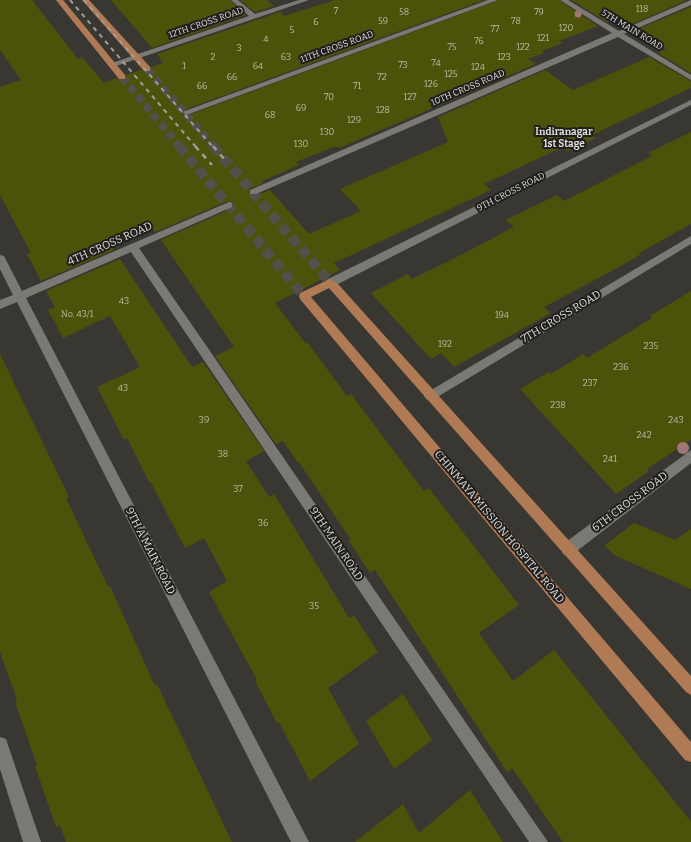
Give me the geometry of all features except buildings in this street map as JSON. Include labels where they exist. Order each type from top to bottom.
[{"type":"main road","points":[[59,0],[113,64],[122,77]]},
{"type":"main road","points":[[85,0],[147,68]]},
{"type":"main road","points":[[332,285],[691,687]]},
{"type":"main road","name":"CHINMAYA MISSION HOSPITAL ROAD","points":[[332,285],[306,298],[691,754]]},
{"type":"street","points":[[234,0],[254,18]]},
{"type":"street","name":"12TH CROSS ROAD","points":[[113,64],[306,0]]},
{"type":"street","name":"11TH CROSS ROAD","points":[[186,112],[495,0]]},
{"type":"street","name":"5TH MAIN ROAD","points":[[564,0],[691,78]]},
{"type":"street","name":"10TH CROSS ROAD","points":[[253,192],[691,2]]},
{"type":"street","name":"9TH CROSS ROAD","points":[[332,285],[691,102]]},
{"type":"street","name":"4TH CROSS ROAD","points":[[0,305],[229,205]]},
{"type":"street","name":"7TH CROSS ROAD","points":[[430,396],[691,239]]},
{"type":"street","name":"9TH MAIN ROAD","points":[[133,247],[539,842]]},
{"type":"street","name":"9TH A MAIN ROAD","points":[[0,259],[300,842]]},
{"type":"street","name":"6TH CROSS ROAD","points":[[568,549],[691,456]]},
{"type":"street","points":[[0,745],[32,842]]},
{"type":"tunnel","points":[[147,69],[214,147]]},
{"type":"tunnel","points":[[122,77],[180,147]]},
{"type":"tunnel","points":[[179,146],[307,300]]},
{"type":"tunnel","points":[[213,146],[334,287]]},
{"type":"railway","points":[[70,0],[196,147]]},
{"type":"railway","points":[[84,0],[213,147]]},
{"type":"railway","points":[[195,146],[212,165]]},
{"type":"railway","points":[[213,146],[225,160]]},
{"type":"district","name":"Indiranagar 1st Stage","points":[[564,138]]}]
